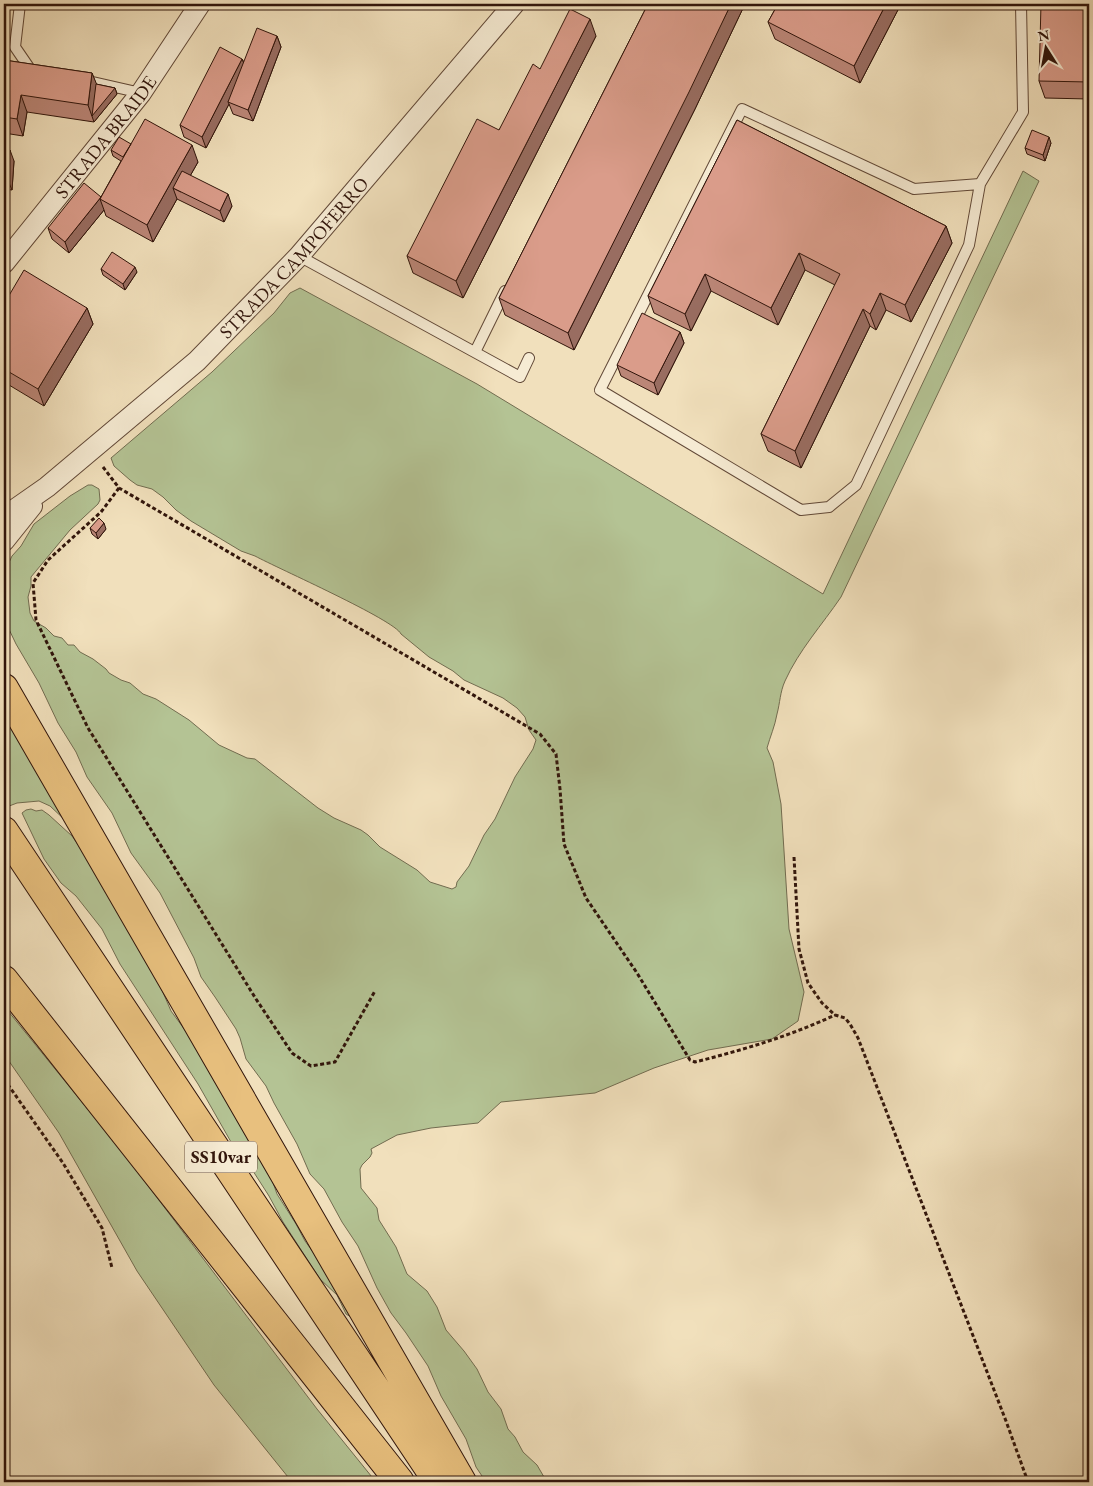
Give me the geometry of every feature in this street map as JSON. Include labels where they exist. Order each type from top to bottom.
[{"type":"highway","points":[[4,688],[462,1482]]},
{"type":"highway","name":"SS10var","points":[[4,831],[438,1482]]},
{"type":"highway","points":[[4,980],[400,1482]]},
{"type":"street","name":"STRADA BRAIDE","points":[[4,263],[141,93],[200,4]]},
{"type":"street","name":"STRADA CAMPOFERRO","points":[[47,487],[197,361],[299,256],[514,4]]},
{"type":"street","points":[[4,517],[47,487]]},
{"type":"street","points":[[4,541],[47,487]]},
{"type":"lane","points":[[12,65],[32,68],[15,47],[20,4]]},
{"type":"lane","points":[[980,184],[914,189],[742,109],[600,390],[801,510],[829,507],[856,485],[969,244],[980,184],[1023,112],[1021,4]]},
{"type":"lane","points":[[75,78],[141,93]]},
{"type":"lane","points":[[299,256],[520,377],[529,358]]},
{"type":"lane","points":[[475,352],[511,281]]},
{"type":"path","points":[[91,451],[119,488],[540,734],[556,754],[564,844],[586,898],[637,973],[690,1060],[695,1062],[788,1036],[835,1015]]},
{"type":"path","points":[[119,488],[101,512],[48,560],[33,583],[36,620],[88,728],[256,1000],[292,1053],[312,1066],[335,1062],[375,991]]},
{"type":"path","points":[[794,858],[799,949],[808,983],[822,1003],[835,1015],[845,1018],[858,1038],[1028,1482]]},
{"type":"path","points":[[4,1079],[63,1163],[102,1228],[112,1268]]},
{"type":"green space","points":[[1023,171],[1039,181],[841,597],[797,659],[782,689],[775,723],[767,748],[773,762],[781,804],[789,929],[804,992],[798,1021],[772,1039],[708,1050],[654,1068],[595,1093],[501,1102],[478,1123],[431,1128],[397,1135],[371,1149],[370,1157],[360,1169],[361,1188],[377,1208],[379,1220],[396,1247],[407,1274],[427,1291],[437,1307],[446,1330],[477,1369],[488,1392],[501,1409],[508,1429],[523,1452],[537,1465],[545,1482],[486,1482],[476,1467],[466,1439],[441,1396],[428,1366],[391,1313],[377,1288],[358,1246],[324,1189],[310,1174],[297,1144],[266,1086],[246,1059],[236,1029],[201,977],[194,958],[160,893],[131,853],[112,813],[87,777],[76,752],[58,723],[39,683],[16,644],[4,615],[6,569],[12,556],[21,546],[34,524],[70,496],[88,485],[99,489],[100,500],[98,504],[70,530],[31,577],[28,597],[30,613],[34,621],[46,628],[54,636],[62,638],[68,645],[74,645],[80,652],[93,659],[109,673],[130,683],[143,694],[156,699],[189,720],[219,745],[247,758],[255,759],[318,808],[334,818],[361,830],[380,847],[417,870],[430,882],[452,889],[456,887],[457,882],[469,866],[484,835],[495,819],[515,777],[533,749],[536,740],[529,730],[525,717],[517,708],[503,698],[464,680],[429,657],[394,627],[379,618],[334,594],[241,551],[191,521],[152,489],[137,485],[130,480],[114,466],[111,458],[212,372],[274,313],[290,293],[300,288],[477,384],[823,594]]},
{"type":"green space","points":[[4,702],[66,821],[50,806],[39,801],[17,803],[4,808]]},
{"type":"green space","points":[[31,809],[36,811],[42,810],[49,815],[72,836],[91,863],[146,953],[171,1011],[196,1045],[270,1174],[277,1194],[305,1241],[327,1271],[347,1305],[351,1317],[346,1314],[337,1295],[320,1279],[253,1171],[235,1149],[198,1084],[120,964],[102,929],[76,896],[61,883],[44,859],[22,813]]},
{"type":"green space","points":[[4,1006],[124,1154],[317,1409],[376,1482],[292,1482],[214,1385],[137,1271],[59,1133],[4,1054]]},
{"type":"building","points":[[648,4],[731,4],[568,333],[499,298]]},
{"type":"building","points":[[778,4],[886,4],[854,66],[768,22]]},
{"type":"building","points":[[1041,4],[1089,4],[1089,82],[1039,81]]},
{"type":"building","points":[[570,9],[590,19],[456,281],[407,256],[477,119],[499,130],[533,64],[540,69]]},
{"type":"building","points":[[257,28],[277,36],[248,110],[228,102]]},
{"type":"building","points":[[220,47],[242,59],[202,137],[180,125]]},
{"type":"building","points":[[4,60],[92,73],[88,105],[21,95],[17,119],[4,117]]},
{"type":"building","points":[[96,84],[115,88],[92,116]]},
{"type":"building","points":[[145,119],[192,145],[147,225],[100,199]]},
{"type":"building","points":[[737,120],[946,226],[905,305],[880,293],[870,314],[863,309],[795,451],[761,434],[840,274],[799,253],[771,308],[705,274],[685,314],[648,296]]},
{"type":"building","points":[[1032,130],[1049,137],[1043,155],[1025,148]]},
{"type":"building","points":[[119,137],[131,144],[123,157],[111,150]]},
{"type":"building","points":[[4,149],[10,150],[7,178],[4,178]]},
{"type":"building","points":[[182,171],[228,194],[220,211],[173,188]]},
{"type":"building","points":[[84,183],[101,197],[65,242],[48,228]]},
{"type":"building","points":[[112,252],[135,267],[123,284],[101,269]]},
{"type":"building","points":[[24,270],[87,308],[38,389],[4,369],[4,304]]},
{"type":"building","points":[[642,313],[680,332],[654,383],[617,365]]},
{"type":"building","points":[[99,518],[104,523],[96,533],[90,528]]}]
